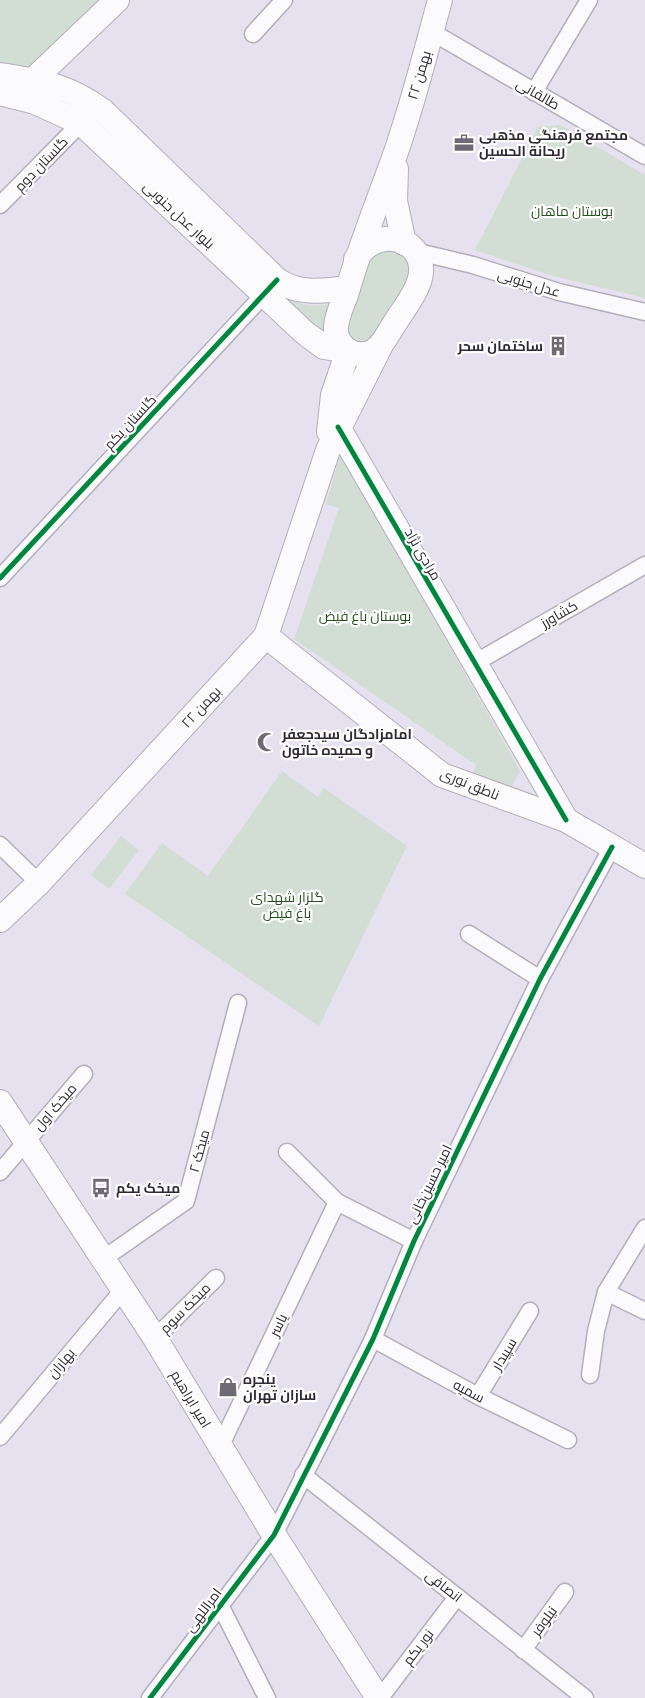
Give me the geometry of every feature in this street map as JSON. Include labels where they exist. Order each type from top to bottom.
[{"type":"main road","points":[[35,91],[117,0]]},
{"type":"main road","name":"۲۲ بهمن","points":[[328,450],[333,395],[348,351],[337,337],[336,328],[356,260],[396,150],[440,0]]},
{"type":"main road","name":"بلوار عدل جنوبی","points":[[0,75],[35,91],[81,123],[270,288],[286,286],[303,291],[326,291],[348,288]]},
{"type":"main road","name":"بلوار عدل جنوبی","points":[[0,93],[65,88],[83,96],[103,111],[270,288],[316,343],[324,348],[365,354],[380,347]]},
{"type":"main road","name":"۲۲ بهمن","points":[[0,920],[39,883],[266,636],[328,450],[380,347],[419,283],[421,272],[419,260],[409,247],[395,201],[396,150]]},
{"type":"main road","points":[[356,260],[362,249],[371,242],[382,238],[394,238],[409,247]]},
{"type":"main road","name":"مرادی نژاد","points":[[338,427],[473,664],[566,820]]},
{"type":"main road","name":"ناطق نوری","points":[[266,636],[442,775],[566,820],[645,866]]},
{"type":"main road","name":"امیر ابراهیم","points":[[0,1102],[155,1338],[274,1535],[379,1698]]},
{"type":"street","points":[[534,92],[589,0]]},
{"type":"street","points":[[253,34],[274,3]]},
{"type":"street","name":"طالقانی","points":[[432,32],[645,156]]},
{"type":"street","name":"گلستان دوم","points":[[0,205],[81,123]]},
{"type":"street","name":"عدل جنوبی","points":[[409,247],[559,292],[645,312]]},
{"type":"street","name":"گلستان یکم","points":[[0,578],[270,288]]},
{"type":"street","name":"کشاورز","points":[[473,664],[645,565]]},
{"type":"street","points":[[0,845],[39,883]]},
{"type":"street","name":"امیر حسین‌خانی","points":[[274,1535],[373,1339],[414,1241],[540,979],[612,848]]},
{"type":"street","points":[[469,934],[540,979]]},
{"type":"street","name":"میخک ۲","points":[[103,1259],[186,1201],[238,1003]]},
{"type":"street","name":"میخک اول","points":[[0,1172],[84,1074]]},
{"type":"street","points":[[287,1152],[337,1202],[414,1241]]},
{"type":"street","name":"یاسر","points":[[220,1447],[337,1202]]},
{"type":"street","points":[[590,1375],[596,1331],[606,1292],[645,1228]]},
{"type":"street","name":"میخک سوم","points":[[155,1338],[216,1278]]},
{"type":"street","name":"بهاران","points":[[0,1437],[123,1290]]},
{"type":"street","points":[[606,1292],[645,1311]]},
{"type":"street","name":"سپیدار","points":[[478,1396],[530,1311]]},
{"type":"street","name":"سمیه","points":[[373,1339],[478,1396],[568,1440]]},
{"type":"street","name":"انصافی","points":[[303,1475],[581,1697]]},
{"type":"street","name":"امراللهی","points":[[150,1698],[274,1535]]},
{"type":"street","name":"نیلوفر","points":[[524,1650],[565,1592]]},
{"type":"street","name":"نور یکم","points":[[379,1698],[457,1597]]},
{"type":"street","points":[[220,1605],[267,1698]]},
{"type":"green space","points":[[0,0],[103,0],[37,65],[23,70],[0,69]]},
{"type":"green space","name":"بوستان ماهان","points":[[561,125],[645,175],[645,298],[553,276],[475,250],[538,127]]},
{"type":"green space","points":[[397,249],[408,257],[410,279],[377,338],[362,343],[355,341],[347,329],[368,261],[375,252]]},
{"type":"green space","points":[[282,295],[295,302],[307,305],[334,303],[336,340],[309,324]]},
{"type":"green space","name":"بوستان باغ فیض","points":[[341,452],[520,771],[508,794],[471,779],[476,765],[294,639],[339,508],[326,504]]},
{"type":"green space","name":"گلزار شهدای باغ فیض","points":[[282,771],[318,797],[324,788],[407,846],[319,1026],[125,894],[162,843],[208,876]]},
{"type":"green space","points":[[121,836],[139,850],[109,889],[91,875]]},
{"type":"cycle path","points":[[0,578],[277,280]]},
{"type":"cycle path","points":[[338,427],[566,820]]},
{"type":"cycle path","points":[[150,1698],[274,1535],[373,1339],[414,1241],[540,979],[612,847]]},
{"type":"place","name":"مجتمع فرهنگی مذهبی ریحانة الحسین","points":[[464,143]]},
{"type":"place","name":"ساختمان سحر","points":[[558,346]]},
{"type":"place","name":"امامزادگان سیدجعفر و حمیده خاتون","points":[[267,742]]},
{"type":"place","name":"میخک یکم","points":[[101,1188]]},
{"type":"place","name":"پنجره سازان تهران","points":[[228,1387]]}]
